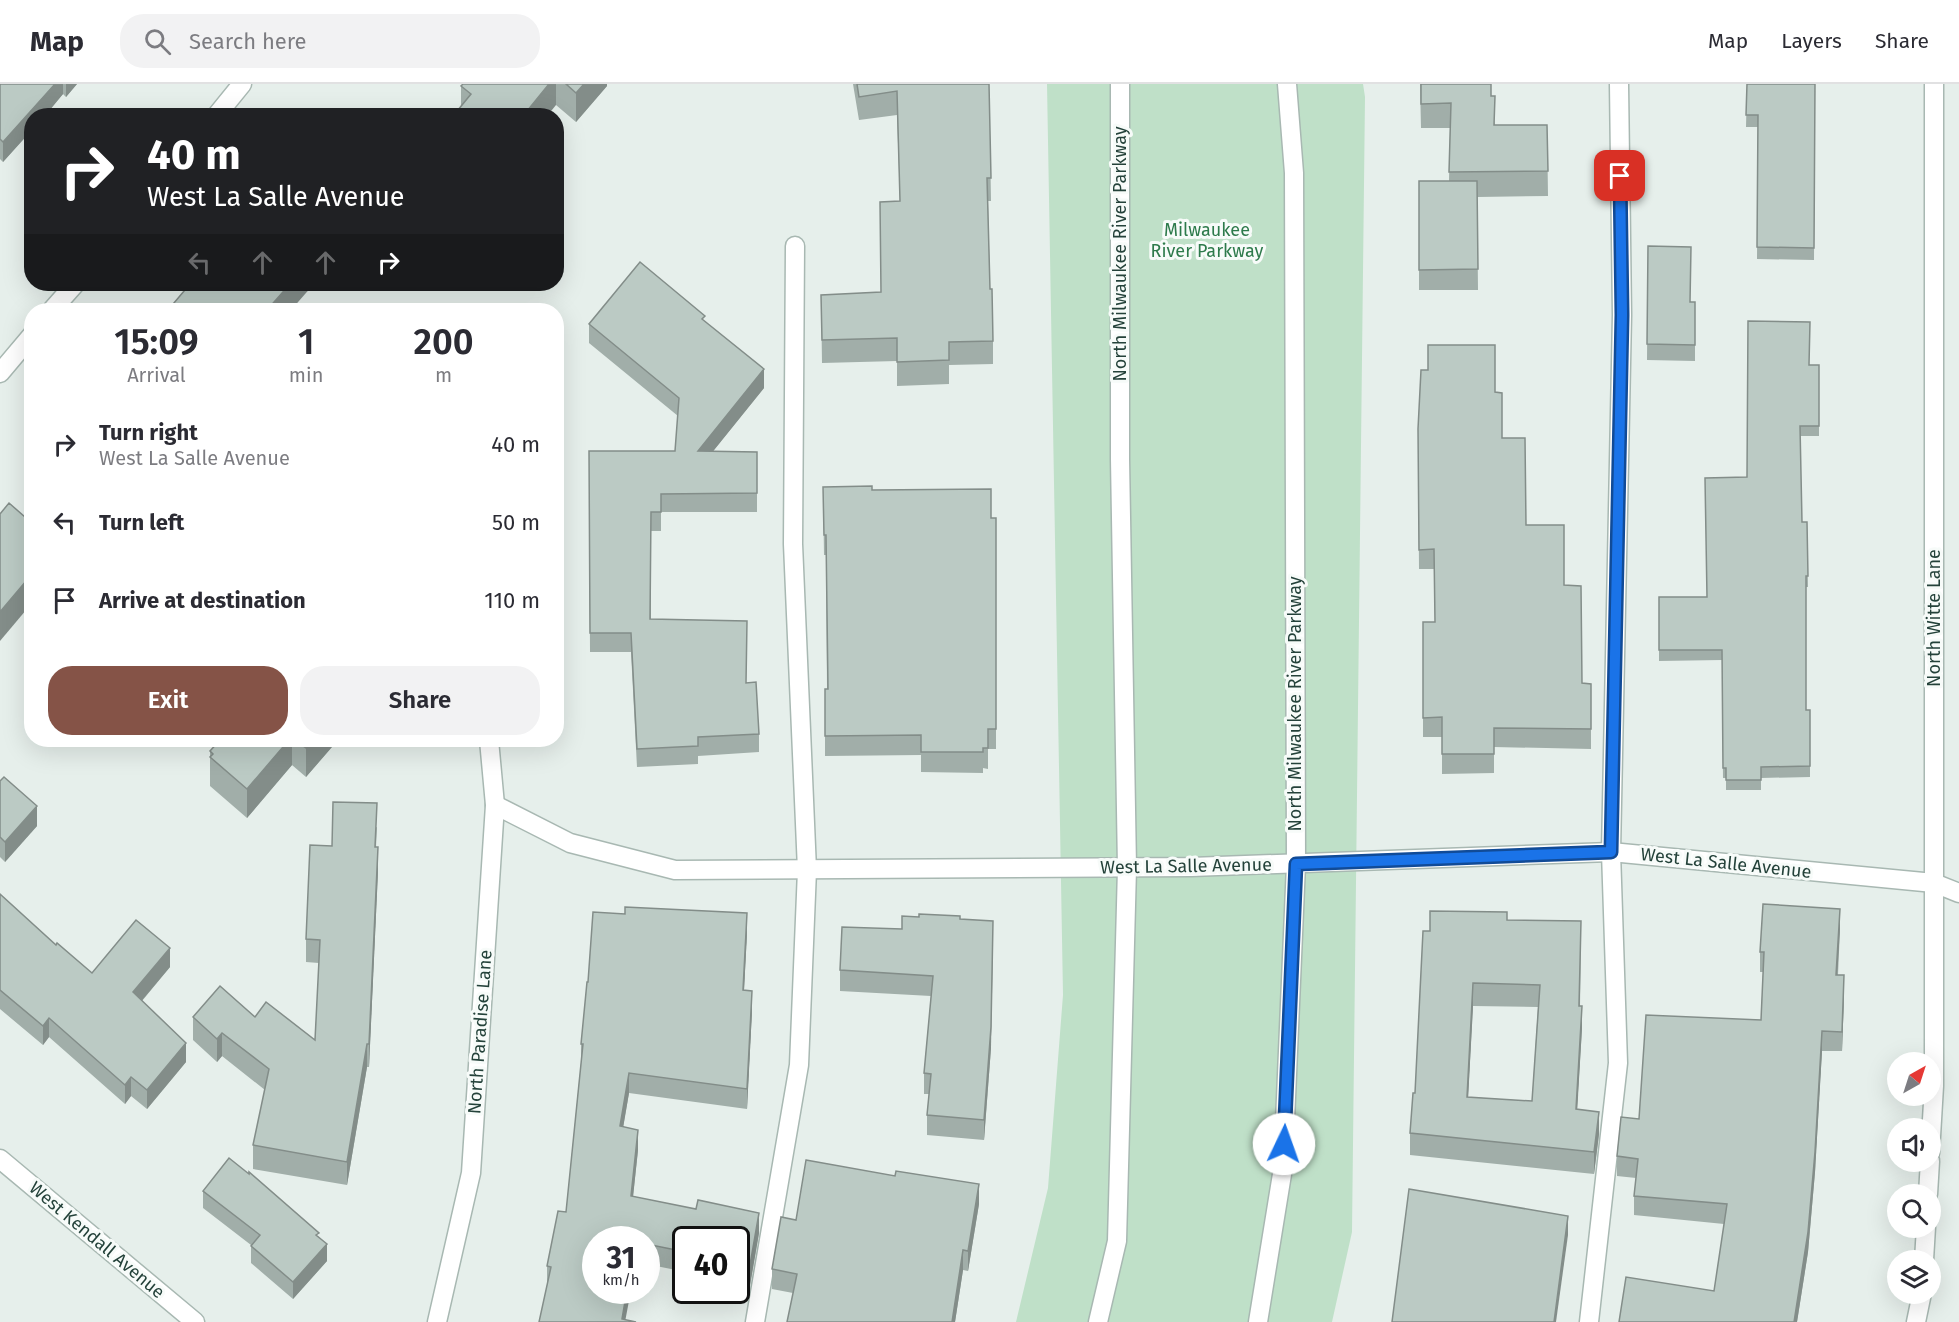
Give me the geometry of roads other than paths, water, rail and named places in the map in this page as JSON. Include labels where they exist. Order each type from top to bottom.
[{"type":"street","points":[[222,108],[242,84]]},
{"type":"street","name":"North Milwaukee River Parkway","points":[[1098,1322],[1117,1241],[1126,868],[1120,459],[1120,84]]},
{"type":"street","name":"North Milwaukee River Parkway","points":[[1258,1322],[1283,1168],[1296,864],[1294,173],[1287,84]]},
{"type":"street","points":[[1589,1322],[1618,1063],[1611,852],[1622,315],[1619,84]]},
{"type":"street","name":"North Witte Lane","points":[[1932,1118],[1934,1086],[1934,84]]},
{"type":"street","points":[[755,1322],[799,1065],[807,870],[792,544],[795,246]]},
{"type":"street","points":[[58,303],[69,291]]},
{"type":"street","points":[[0,373],[24,344]]},
{"type":"street","name":"North Paradise Lane","points":[[437,1322],[471,1173],[495,805],[490,747]]},
{"type":"street","name":"West La Salle Avenue","points":[[495,805],[570,843],[675,870],[1126,868],[1611,852],[1934,884],[1959,893]]},
{"type":"street","name":"West Kendall Avenue","points":[[0,1159],[195,1322]]},
{"type":"street","points":[[1916,1322],[1920,1304]]},
{"type":"park label","name":"Milwaukee River Parkway","points":[[1207,240]]}]
